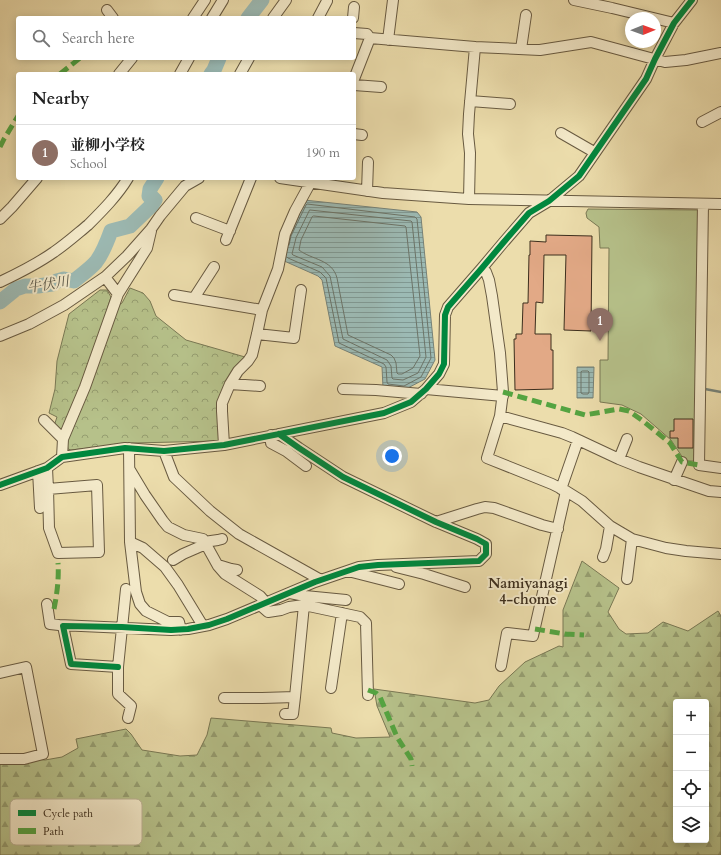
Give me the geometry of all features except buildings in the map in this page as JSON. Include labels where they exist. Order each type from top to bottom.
[{"type":"street","points":[[194,16],[205,0]]},
{"type":"street","points":[[213,16],[223,0]]},
{"type":"street","points":[[274,16],[286,0]]},
{"type":"street","points":[[388,40],[393,0]]},
{"type":"street","points":[[574,0],[674,23]]},
{"type":"street","points":[[0,485],[42,470],[62,457],[125,448],[164,451],[224,444],[384,412],[411,402],[424,391],[439,374],[444,364],[445,315],[448,307],[529,213],[549,201],[579,176],[594,152],[646,79],[655,58],[674,23],[692,0]]},
{"type":"street","points":[[319,16],[327,1]]},
{"type":"street","points":[[353,16],[354,7]]},
{"type":"street","points":[[521,49],[526,15]]},
{"type":"street","points":[[356,33],[367,34],[370,38],[388,40],[475,47],[540,50],[592,42],[655,58],[665,62],[686,60],[721,53]]},
{"type":"street","points":[[356,75],[370,38]]},
{"type":"street","points":[[469,199],[470,153],[468,134],[475,47]]},
{"type":"street","points":[[121,72],[130,60]]},
{"type":"street","points":[[181,72],[188,60]]},
{"type":"street","points":[[241,72],[248,60]]},
{"type":"street","points":[[356,85],[381,87]]},
{"type":"street","points":[[470,101],[510,104]]},
{"type":"street","points":[[702,122],[721,112]]},
{"type":"street","points":[[561,133],[594,152]]},
{"type":"street","points":[[367,191],[368,162]]},
{"type":"street","points":[[0,219],[35,180]]},
{"type":"street","points":[[0,282],[55,252],[75,236],[105,208],[120,191],[127,180]]},
{"type":"street","points":[[0,336],[29,324],[64,305],[105,277],[127,256],[151,229],[185,186],[196,180]]},
{"type":"street","points":[[196,218],[228,236],[250,180]]},
{"type":"street","points":[[224,444],[222,403],[230,384],[238,371],[252,355],[262,310],[278,269],[284,234],[312,180],[383,193],[469,199],[721,204]]},
{"type":"street","points":[[703,204],[699,465],[721,468]]},
{"type":"street","points":[[62,457],[63,439],[85,387],[118,294],[147,248],[151,229]]},
{"type":"street","points":[[194,298],[214,267]]},
{"type":"street","points":[[482,268],[486,272],[489,280],[492,296],[504,392],[500,416],[486,458],[564,490],[582,501],[610,526],[632,539],[666,548],[721,554]]},
{"type":"street","points":[[105,277],[118,294]]},
{"type":"street","points":[[257,334],[294,338],[301,290]]},
{"type":"street","points":[[174,295],[262,310]]},
{"type":"street","points":[[230,384],[260,386]]},
{"type":"street","points":[[343,389],[424,391],[503,396]]},
{"type":"street","points":[[500,416],[562,433],[619,459],[674,480],[709,491],[721,492]]},
{"type":"street","points":[[50,422],[63,439]]},
{"type":"street","points":[[275,434],[272,443],[286,451],[306,466]]},
{"type":"street","points":[[61,625],[188,630],[227,619],[290,592],[359,567],[391,564],[479,561],[486,554],[486,544],[436,522],[343,477],[275,434]]},
{"type":"street","points":[[619,459],[627,439]]},
{"type":"street","points":[[501,666],[507,633],[533,636],[558,529],[564,490],[578,440]]},
{"type":"street","points":[[129,448],[130,542],[136,592],[140,604],[146,612],[168,622],[179,622],[181,630]]},
{"type":"street","points":[[164,451],[174,476],[210,511],[239,534],[321,580]]},
{"type":"street","points":[[674,480],[682,462]]},
{"type":"street","points":[[129,469],[148,500],[168,527],[184,535],[203,539],[217,564],[225,574],[260,596],[268,612],[289,607],[304,606],[360,617],[366,623],[368,695]]},
{"type":"street","points":[[42,470],[48,488],[49,528],[58,558],[99,552],[97,485],[48,488]]},
{"type":"street","points":[[40,508],[42,470]]},
{"type":"street","points":[[436,522],[485,507],[494,508],[558,529]]},
{"type":"street","points":[[603,557],[610,526]]},
{"type":"street","points":[[173,560],[205,543],[222,538]]},
{"type":"street","points":[[627,579],[632,539]]},
{"type":"street","points":[[130,542],[143,548],[164,567],[178,585],[203,626]]},
{"type":"street","points":[[217,564],[237,570]]},
{"type":"street","points":[[391,564],[397,568],[424,574],[465,587]]},
{"type":"street","points":[[348,571],[398,584]]},
{"type":"street","points":[[126,589],[118,667],[118,694],[131,706],[128,718]]},
{"type":"street","points":[[290,592],[305,596],[346,600]]},
{"type":"street","points":[[285,714],[294,714],[304,606]]},
{"type":"street","points":[[50,607],[61,625],[71,664],[118,667]]},
{"type":"street","points":[[331,688],[342,613]]},
{"type":"street","points":[[0,673],[26,667],[44,754],[24,759],[0,759]]},
{"type":"street","points":[[224,698],[295,697]]},
{"type":"green space","points":[[588,209],[700,210],[694,461],[685,461],[671,440],[641,414],[622,405],[600,402],[600,360],[608,360],[609,248],[600,248],[599,227],[587,218],[586,213]]},
{"type":"green space","points":[[130,288],[143,293],[150,301],[156,316],[186,340],[245,357],[234,371],[225,388],[220,441],[132,443],[71,450],[68,449],[68,434],[92,382],[117,306],[122,303]]},
{"type":"green space","points":[[100,290],[107,290],[111,297],[81,390],[62,433],[55,427],[57,417],[49,413],[55,389],[57,361],[69,314]]},
{"type":"green space","points":[[582,561],[619,588],[608,612],[619,629],[626,634],[648,633],[663,622],[688,631],[718,611],[721,616],[721,855],[0,855],[0,761],[35,759],[45,760],[62,757],[78,748],[76,739],[126,729],[142,750],[180,756],[197,755],[207,735],[211,718],[331,728],[332,733],[356,738],[390,737],[377,706],[374,689],[475,703],[489,700],[499,686],[525,662],[559,646],[563,647],[563,610]]},
{"type":"water","points":[[304,200],[417,212],[421,217],[435,360],[425,379],[404,390],[383,388],[382,367],[335,346],[322,280],[318,276],[282,260],[287,235]]},
{"type":"water","points":[[577,367],[594,367],[593,398],[577,398]]},
{"type":"waterway","name":"牛伏川","points":[[250,16],[262,0]]},
{"type":"waterway","name":"牛伏川","points":[[212,72],[218,60]]},
{"type":"waterway","name":"牛伏川","points":[[0,302],[16,289],[25,286],[52,284],[64,279],[74,281],[96,262],[103,251],[111,231],[130,226],[152,205],[155,200],[149,196],[150,189],[156,180]]},
{"type":"waterway","points":[[705,389],[721,392]]},
{"type":"marked path","points":[[62,72],[78,60]]},
{"type":"marked path","points":[[0,147],[16,119]]},
{"type":"marked path","points":[[503,392],[585,415],[619,409],[629,411],[670,443],[682,462],[699,465]]},
{"type":"marked path","points":[[54,609],[58,586],[58,563]]},
{"type":"marked path","points":[[535,629],[565,634],[584,635]]},
{"type":"marked path","points":[[368,690],[376,693],[380,697],[397,737],[411,759],[412,766]]},
{"type":"cycle path","points":[[0,485],[47,468],[62,457],[125,448],[164,451],[224,445],[384,413],[411,402],[426,389],[439,374],[444,364],[445,315],[448,307],[529,213],[549,201],[579,176],[646,79],[674,23],[692,0]]},
{"type":"cycle path","points":[[118,667],[71,664],[63,626],[171,630],[188,629],[209,625],[227,619],[315,582],[359,567],[479,561],[486,554],[486,544],[436,522],[343,477],[279,434]]},
{"type":"place","name":"並柳小学校","points":[[600,341]]},
{"type":"district","name":"Namiyanagi 4-chome","points":[[528,592]]}]
